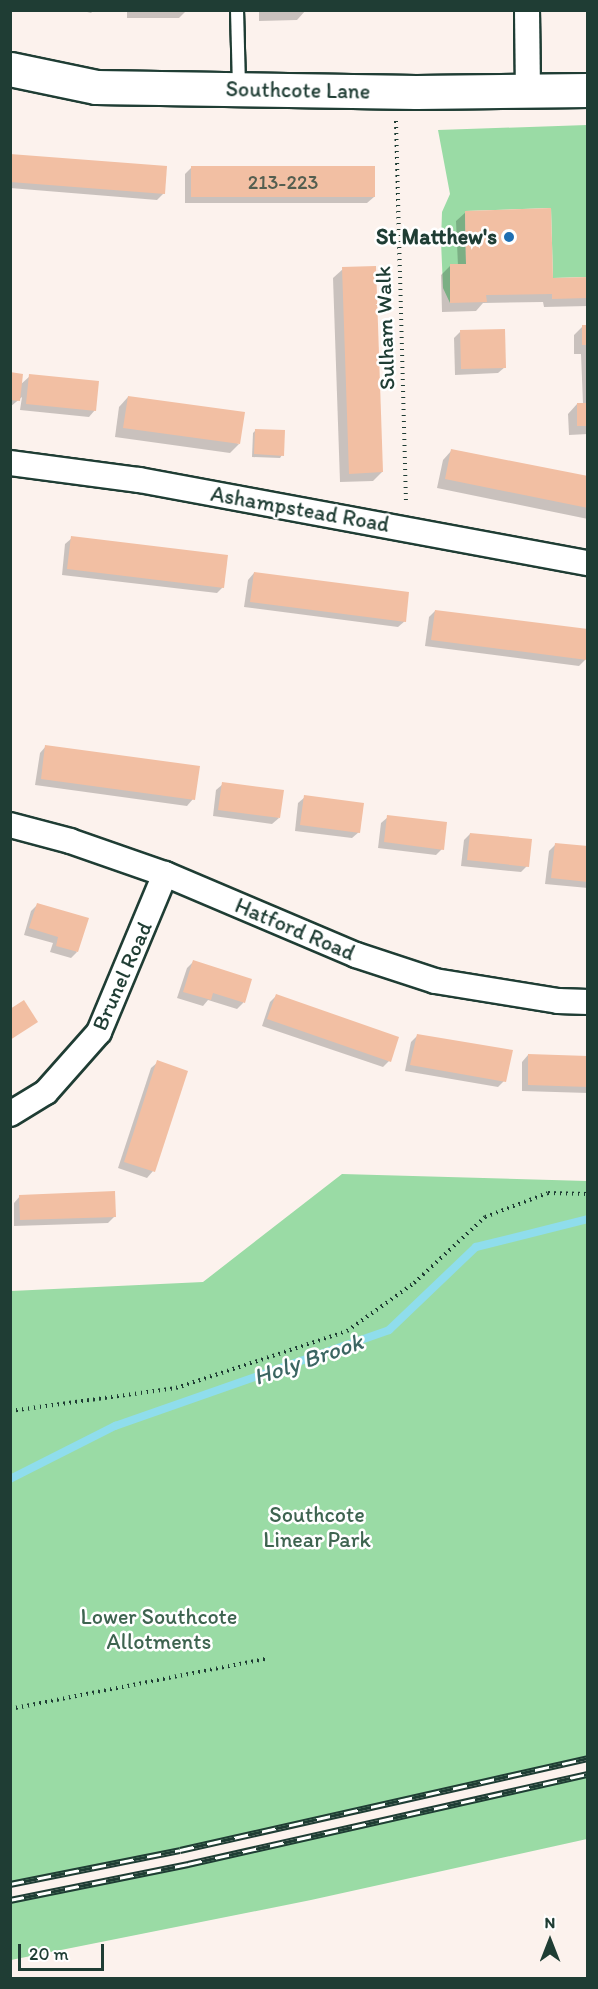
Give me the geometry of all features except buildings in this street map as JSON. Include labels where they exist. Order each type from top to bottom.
[{"type":"street","points":[[527,10],[528,92]]},
{"type":"street","name":"Southcote Lane","points":[[10,69],[96,87],[528,92],[588,90]]},
{"type":"street","name":"Ashampstead Road","points":[[10,463],[139,480],[588,563]]},
{"type":"street","name":"Hatford Road","points":[[10,825],[70,841],[165,874],[356,955],[435,981],[558,1001],[588,1002]]},
{"type":"street","name":"Brunel Road","points":[[10,1114],[46,1092],[99,1032],[165,874]]},
{"type":"lane","points":[[237,10],[238,89]]},
{"type":"path","name":"Sulham Walk","points":[[395,91],[406,528]]},
{"type":"path","points":[[10,1411],[176,1388],[347,1331],[414,1283],[485,1217],[548,1193],[588,1194]]},
{"type":"path","points":[[10,1709],[266,1659]]},
{"type":"green space","points":[[587,125],[587,277],[553,278],[551,208],[465,211],[466,264],[450,265],[450,303],[443,288],[441,241],[442,212],[450,194],[438,130]]},
{"type":"green space","name":"Southcote Linear Park","points":[[342,1174],[587,1181],[587,1758],[180,1850],[11,1884],[11,1291],[203,1282]]},
{"type":"green space","points":[[587,1774],[587,1839],[311,1900],[11,1960],[11,1900],[188,1864]]},
{"type":"waterway","name":"Holy Brook","points":[[10,1479],[115,1426],[389,1330],[476,1247],[588,1219]]},
{"type":"railway","points":[[10,1884],[180,1850],[588,1758]]},
{"type":"railway","points":[[10,1900],[188,1864],[588,1774]]},
{"type":"place","name":"St Matthew's","points":[[509,237]]},
{"type":"park label","name":"Lower Southcote Allotments","points":[[159,1628]]}]
